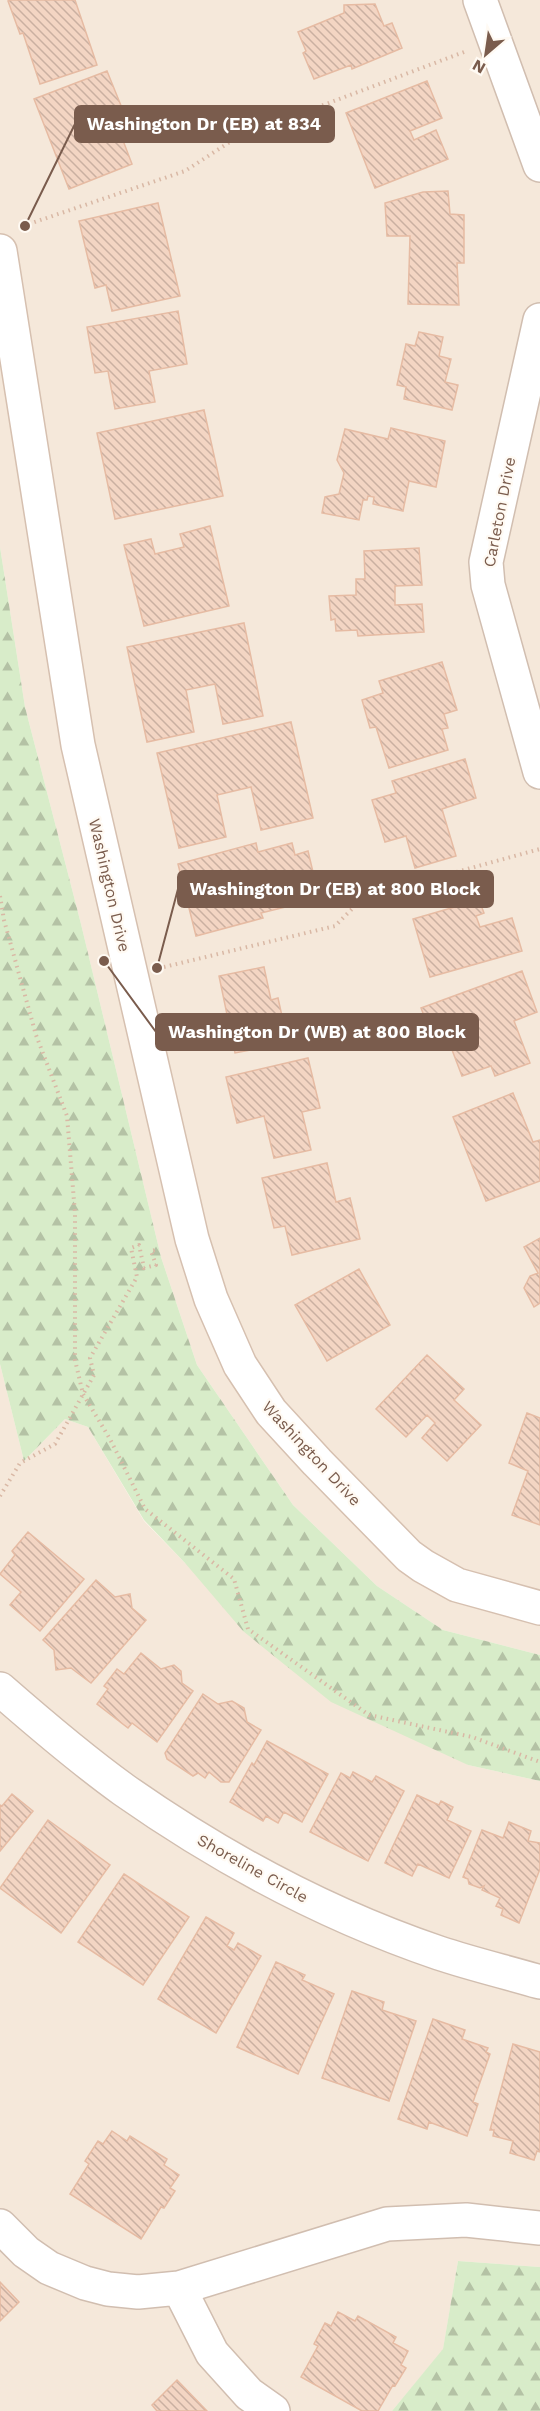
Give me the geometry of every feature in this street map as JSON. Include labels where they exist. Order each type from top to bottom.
[{"type":"street","points":[[480,0],[540,165]]},
{"type":"street","name":"Washington Drive","points":[[10,239],[78,746],[192,1239],[211,1299],[240,1365],[271,1412],[409,1556],[439,1577],[457,1585],[540,1608]]},
{"type":"street","name":"Carleton Drive","points":[[540,320],[486,562],[488,585],[540,772]]},
{"type":"street","name":"Shoreline Circle","points":[[0,1689],[81,1758],[124,1790],[242,1864],[301,1895],[369,1926],[440,1953],[540,1982]]},
{"type":"street","points":[[0,2226],[26,2252],[49,2268],[85,2283],[108,2289],[138,2292],[179,2288],[387,2224],[466,2220],[540,2228]]},
{"type":"street","points":[[179,2288],[212,2354],[249,2394],[273,2411]]},
{"type":"path","points":[[10,239],[185,171],[236,138],[454,56]]},
{"type":"path","points":[[176,963],[335,926],[360,901],[391,890],[540,849]]},
{"type":"path","points":[[0,896],[3,920],[36,1035],[67,1116],[75,1213],[75,1360],[83,1394],[110,1439],[145,1509],[234,1579],[248,1629],[369,1715],[472,1737],[540,1762]]},
{"type":"path","points":[[0,1496],[20,1463],[55,1444],[94,1375],[90,1358],[137,1277],[131,1248],[139,1245],[144,1268]]},
{"type":"shaded area","points":[[0,0],[540,0],[540,1655],[443,1630],[377,1586],[293,1505],[197,1365],[161,1257],[81,924],[25,707],[0,547]]},
{"type":"shaded area","points":[[0,1364],[24,1461],[65,1419],[88,1427],[144,1521],[185,1563],[468,1765],[540,1781],[540,2267],[458,2261],[443,2350],[392,2411],[0,2411]]},
{"type":"green space","points":[[0,547],[25,707],[81,924],[161,1257],[197,1365],[293,1505],[377,1586],[443,1630],[540,1655],[540,1781],[468,1765],[331,1702],[243,1631],[185,1563],[144,1520],[88,1427],[65,1419],[24,1461],[0,1364]]},
{"type":"green space","points":[[458,2261],[540,2267],[540,2411],[392,2411],[443,2349]]},
{"type":"building","points":[[75,0],[97,65],[40,84],[23,33],[20,34],[8,1]]},
{"type":"building","points":[[375,4],[384,26],[392,23],[402,48],[352,69],[351,65],[314,79],[303,53],[306,51],[298,32],[344,13],[344,5]]},
{"type":"building","points":[[107,71],[124,113],[114,117],[132,164],[69,189],[34,99]]},
{"type":"building","points":[[427,81],[442,118],[410,131],[414,140],[436,130],[448,159],[375,188],[346,113]]},
{"type":"building","points":[[448,191],[450,214],[464,215],[464,263],[457,263],[459,305],[408,304],[410,236],[387,236],[385,203],[423,192]]},
{"type":"building","points":[[158,203],[180,296],[112,311],[106,285],[95,288],[79,221]]},
{"type":"building","points":[[178,311],[187,364],[149,371],[155,402],[115,409],[108,371],[95,373],[87,327]]},
{"type":"building","points":[[419,332],[443,337],[439,356],[451,359],[445,382],[458,385],[452,410],[404,399],[406,387],[397,385],[406,344],[415,346]]},
{"type":"building","points":[[204,410],[223,496],[115,519],[97,433]]},
{"type":"building","points":[[391,428],[445,441],[436,487],[409,481],[403,511],[373,504],[374,497],[368,496],[367,500],[363,500],[359,520],[322,513],[325,497],[339,494],[344,473],[337,460],[345,429],[388,439]]},
{"type":"building","points":[[210,526],[229,606],[144,626],[124,545],[151,539],[155,554],[184,547],[180,534]]},
{"type":"building","points":[[419,548],[422,585],[395,586],[395,605],[422,604],[424,632],[358,636],[357,630],[336,631],[335,619],[331,620],[329,596],[356,595],[356,579],[365,579],[364,551]]},
{"type":"building","points":[[244,623],[263,716],[223,724],[215,684],[186,690],[194,732],[147,742],[127,647]]},
{"type":"building","points":[[442,662],[457,710],[444,714],[448,728],[442,729],[448,750],[389,768],[376,727],[370,728],[362,700],[383,693],[379,681]]},
{"type":"building","points":[[291,722],[313,818],[261,830],[251,787],[217,795],[226,837],[179,848],[157,753]]},
{"type":"building","points":[[465,759],[476,798],[442,809],[456,856],[415,868],[406,836],[385,842],[372,800],[396,793],[392,781]]},
{"type":"building","points":[[256,843],[258,852],[292,843],[295,855],[308,851],[317,889],[299,893],[302,903],[261,913],[263,918],[196,936],[178,864]]},
{"type":"building","points":[[479,900],[484,913],[476,916],[480,927],[512,918],[522,951],[430,977],[413,919]]},
{"type":"building","points":[[264,967],[271,1000],[278,998],[288,1043],[235,1053],[219,976]]},
{"type":"building","points":[[522,971],[537,1012],[514,1021],[530,1063],[495,1076],[491,1066],[462,1076],[449,1042],[436,1047],[421,1008]]},
{"type":"building","points":[[308,1058],[320,1108],[302,1112],[311,1150],[274,1158],[264,1116],[237,1123],[226,1077]]},
{"type":"building","points":[[513,1093],[533,1142],[540,1140],[540,1181],[486,1201],[453,1117]]},
{"type":"building","points":[[327,1163],[336,1202],[350,1198],[360,1239],[292,1255],[285,1226],[274,1228],[262,1178]]},
{"type":"building","points":[[540,1238],[540,1303],[534,1307],[524,1288],[530,1276],[538,1273],[524,1247]]},
{"type":"building","points":[[359,1269],[390,1325],[327,1361],[295,1305]]},
{"type":"building","points":[[427,1355],[464,1389],[454,1400],[481,1425],[447,1461],[422,1438],[435,1423],[427,1415],[406,1437],[376,1409]]},
{"type":"building","points":[[527,1413],[540,1418],[540,1525],[512,1515],[528,1471],[509,1463]]},
{"type":"building","points":[[28,1532],[84,1579],[40,1631],[10,1605],[21,1592],[0,1574],[15,1555],[12,1551]]},
{"type":"building","points":[[96,1580],[115,1597],[130,1594],[132,1608],[146,1620],[91,1683],[71,1668],[56,1670],[54,1650],[43,1640]]},
{"type":"building","points":[[141,1653],[161,1669],[174,1665],[181,1671],[182,1683],[193,1691],[157,1742],[132,1723],[128,1728],[97,1704],[108,1689],[104,1686],[117,1669],[124,1674]]},
{"type":"building","points":[[203,1694],[218,1704],[232,1701],[244,1708],[247,1722],[261,1730],[229,1782],[221,1782],[209,1772],[205,1778],[198,1773],[193,1776],[167,1759],[165,1753]]},
{"type":"building","points":[[267,1741],[328,1774],[302,1822],[284,1812],[278,1823],[266,1816],[263,1821],[230,1802]]},
{"type":"building","points":[[353,1772],[372,1782],[376,1776],[404,1791],[368,1861],[310,1832],[341,1773],[350,1778]]},
{"type":"building","points":[[12,1794],[33,1811],[0,1851],[0,1805],[2,1806]]},
{"type":"building","points":[[417,1795],[439,1805],[441,1801],[453,1807],[447,1820],[471,1831],[449,1878],[418,1864],[412,1876],[385,1863]]},
{"type":"building","points":[[48,1820],[110,1865],[61,1933],[0,1888]]},
{"type":"building","points":[[509,1822],[531,1831],[528,1841],[540,1843],[540,1869],[519,1923],[501,1915],[503,1909],[496,1906],[500,1898],[482,1890],[484,1886],[480,1888],[469,1884],[468,1879],[463,1877],[482,1830],[503,1838]]},
{"type":"building","points":[[124,1874],[189,1917],[143,1985],[78,1942]]},
{"type":"building","points":[[206,1917],[234,1933],[227,1946],[234,1950],[238,1943],[261,1956],[216,2033],[158,1999]]},
{"type":"building","points":[[276,1962],[305,1975],[302,1980],[334,1994],[298,2074],[237,2047]]},
{"type":"building","points":[[352,1991],[384,2002],[382,2010],[416,2021],[389,2101],[322,2078]]},
{"type":"building","points":[[433,2019],[465,2030],[462,2039],[488,2048],[486,2052],[490,2054],[473,2102],[478,2104],[467,2136],[429,2122],[427,2129],[398,2119]]},
{"type":"building","points":[[513,2044],[540,2052],[540,2152],[537,2151],[534,2160],[510,2153],[513,2141],[493,2136],[494,2130],[490,2130]]},
{"type":"building","points":[[112,2131],[127,2141],[130,2136],[167,2159],[164,2165],[179,2175],[170,2188],[175,2191],[164,2208],[161,2207],[141,2239],[70,2194],[89,2164],[85,2161],[98,2141],[103,2144]]},
{"type":"building","points":[[0,2282],[19,2302],[0,2321]]},
{"type":"building","points":[[338,2312],[355,2321],[358,2316],[396,2337],[393,2343],[408,2351],[401,2365],[406,2368],[378,2411],[362,2411],[301,2377],[318,2346],[314,2344],[325,2323],[331,2326]]},
{"type":"building","points":[[177,2380],[207,2411],[157,2411],[152,2405]]},
{"type":"place","name":"Washington Dr (EB) at 834","points":[[25,226]]},
{"type":"place","name":"Washington Dr (WB) at 800 Block","points":[[104,961]]},
{"type":"place","name":"Washington Dr (EB) at 800 Block","points":[[157,968]]}]
